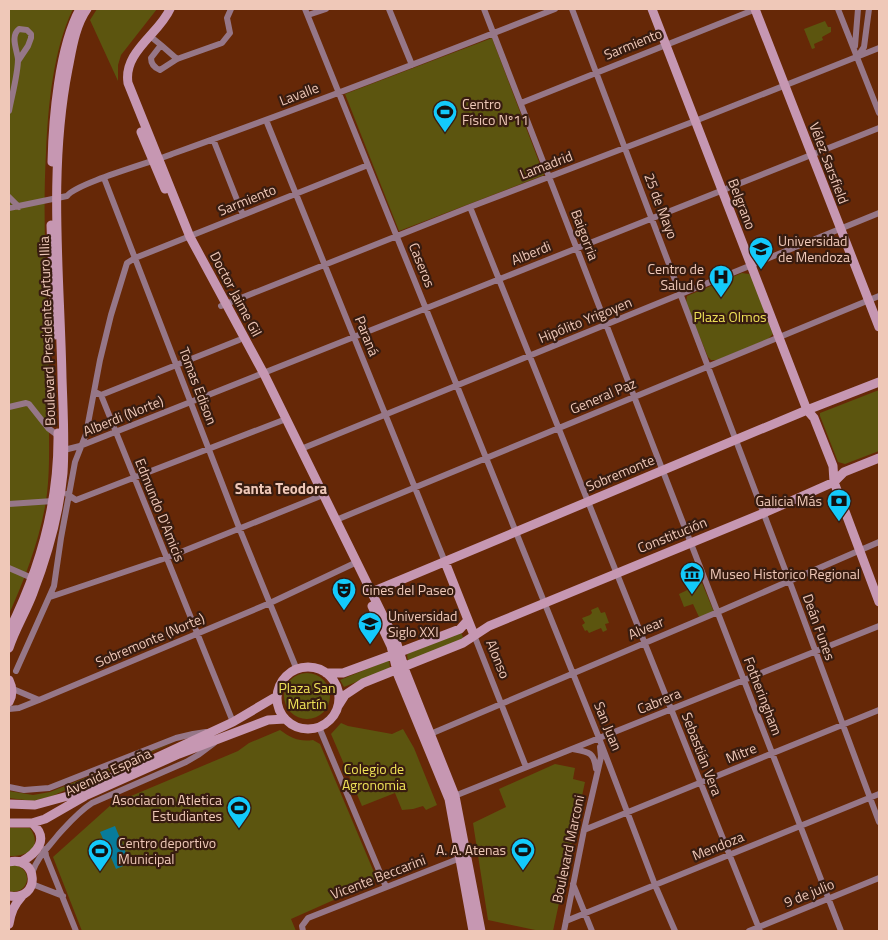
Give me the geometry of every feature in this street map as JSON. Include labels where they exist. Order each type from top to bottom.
[{"type":"main road","name":"Boulevard Presidente Arturo Illia","points":[[9,648],[43,567],[55,524],[61,437],[52,148],[56,106],[68,40],[75,17],[80,9]]},
{"type":"main road","name":"Boulevard Presidente Arturo Illia","points":[[54,198],[62,107],[74,42],[81,20],[87,9]]},
{"type":"main road","name":"Doctor Jaime Gil","points":[[164,9],[126,59],[122,72],[123,84],[187,238],[261,375],[354,563],[372,592],[396,653]]},
{"type":"main road","name":"Doctor Jaime Gil","points":[[156,160],[127,77],[128,66],[170,9]]},
{"type":"main road","name":"Belgrano","points":[[652,9],[807,410],[814,418],[833,466],[834,482],[879,602]]},
{"type":"main road","name":"Vélez Sarsfield","points":[[755,9],[879,327]]},
{"type":"main road","name":"Doctor Jaime Gil","points":[[223,305],[239,340],[261,375]]},
{"type":"main road","name":"Sobremonte","points":[[372,592],[662,470],[879,382]]},
{"type":"main road","name":"Doctor Jaime Gil","points":[[283,420],[301,450],[321,496],[336,520],[354,563]]},
{"type":"main road","name":"Boulevard Presidente Arturo Illia","points":[[9,631],[32,578],[43,546],[66,450],[61,437]]},
{"type":"main road","name":"Constitución","points":[[474,635],[488,626],[544,602],[764,513],[834,482],[844,472],[879,458]]},
{"type":"main road","name":"Alonso","points":[[445,562],[474,635]]},
{"type":"main road","points":[[354,563],[391,646],[396,653],[400,669],[426,736],[452,797],[480,931]]},
{"type":"main road","points":[[326,673],[343,673],[460,629],[468,620]]},
{"type":"main road","points":[[338,706],[339,696],[333,680],[326,673],[317,669],[307,668],[288,674],[282,682],[277,696],[280,710],[292,725],[310,729],[319,727],[328,722],[334,715],[345,695],[363,683],[463,643],[474,635]]},
{"type":"main road","points":[[9,702],[12,696],[11,685]]},
{"type":"main road","name":"Avenida España","points":[[9,804],[23,806],[47,803],[149,761],[212,732],[277,696]]},
{"type":"main road","name":"Avenida España","points":[[9,823],[32,823],[120,780],[179,754],[268,720],[285,718]]},
{"type":"main road","points":[[13,861],[29,858],[40,846],[40,833],[32,823]]},
{"type":"main road","points":[[464,857],[473,931]]},
{"type":"main road","points":[[9,924],[12,910],[32,884],[34,869],[29,869],[13,861]]},
{"type":"main road","points":[[9,896],[22,896]]},
{"type":"street","points":[[161,46],[151,58],[155,68],[160,70],[177,58],[222,43],[230,33],[227,18],[231,9]]},
{"type":"street","points":[[307,12],[326,9]]},
{"type":"street","points":[[389,9],[412,65]]},
{"type":"street","name":"Baigorria","points":[[484,9],[662,470]]},
{"type":"street","name":"Lavalle","points":[[9,208],[68,196],[70,191],[94,180],[213,140],[556,9]]},
{"type":"street","name":"25 de Mayo","points":[[572,9],[735,440]]},
{"type":"street","name":"Sarmiento","points":[[521,103],[755,9]]},
{"type":"street","points":[[838,9],[879,113]]},
{"type":"street","points":[[858,9],[855,42],[858,57]]},
{"type":"street","points":[[858,57],[864,47],[869,9]]},
{"type":"street","name":"Caseros","points":[[307,12],[516,532]]},
{"type":"street","points":[[150,36],[177,58]]},
{"type":"street","name":"Lamadrid","points":[[223,305],[879,48]]},
{"type":"street","points":[[9,111],[18,61]]},
{"type":"street","name":"Paraná","points":[[266,120],[445,562]]},
{"type":"street","name":"Alberdi","points":[[191,402],[879,128]]},
{"type":"street","points":[[213,140],[243,215]]},
{"type":"street","name":"Sarmiento","points":[[135,258],[368,166]]},
{"type":"street","name":"Tomas Edison","points":[[104,178],[240,530],[297,670]]},
{"type":"street","points":[[9,198],[19,206]]},
{"type":"street","points":[[9,198],[9,208]]},
{"type":"street","name":"Sebastián Vera","points":[[470,207],[759,929]]},
{"type":"street","name":"Hipólito Yrigoyen","points":[[301,450],[879,213]]},
{"type":"street","points":[[16,671],[54,586],[75,462],[87,428],[100,360],[124,268],[127,263],[135,258]]},
{"type":"street","name":"General Paz","points":[[336,520],[879,296]]},
{"type":"street","points":[[94,392],[101,396],[239,340]]},
{"type":"street","name":"Edmundo D'Amicis","points":[[101,396],[233,722]]},
{"type":"street","name":"Alberdi (Norte)","points":[[66,450],[191,402]]},
{"type":"street","points":[[9,407],[29,404],[48,428],[61,437]]},
{"type":"street","points":[[58,489],[76,500],[283,420]]},
{"type":"street","points":[[66,450],[78,440],[87,428]]},
{"type":"street","name":"Deán Funes","points":[[735,440],[879,822]]},
{"type":"street","name":"Fotheringham","points":[[662,470],[841,931]]},
{"type":"street","points":[[50,597],[166,558],[321,496]]},
{"type":"street","points":[[9,504],[53,501]]},
{"type":"street","name":"San Juan","points":[[516,532],[674,931]]},
{"type":"street","name":"Alvear","points":[[426,736],[879,542]]},
{"type":"street","points":[[270,603],[354,563]]},
{"type":"street","points":[[9,568],[32,578]]},
{"type":"street","name":"Sobremonte (Norte)","points":[[9,709],[19,708],[39,700],[270,603]]},
{"type":"street","name":"Cabrera","points":[[452,797],[879,626]]},
{"type":"street","name":"Alonso","points":[[474,635],[526,767]]},
{"type":"street","points":[[11,685],[28,697],[39,700]]},
{"type":"street","name":"Mitre","points":[[584,830],[879,710]]},
{"type":"street","points":[[319,727],[386,887]]},
{"type":"street","name":"Avenida España","points":[[9,787],[24,790],[49,788],[176,738],[212,732]]},
{"type":"street","name":"Boulevard Marconi","points":[[564,931],[596,772],[601,757],[599,738]]},
{"type":"street","name":"Avenida España","points":[[34,869],[38,858],[45,849],[80,811],[92,803],[186,762],[219,739]]},
{"type":"street","points":[[572,749],[592,754],[595,759],[596,772]]},
{"type":"street","name":"Mendoza","points":[[566,921],[879,794]]},
{"type":"street","points":[[45,849],[46,856],[76,931]]},
{"type":"street","name":"Vicente Beccarini","points":[[302,928],[308,918],[464,857]]},
{"type":"street","points":[[34,869],[40,862],[50,865]]},
{"type":"street","name":"9 de julio","points":[[749,931],[759,929],[828,898],[879,878]]},
{"type":"street","points":[[573,883],[592,931]]},
{"type":"street","points":[[32,884],[63,896]]},
{"type":"green space","points":[[9,9],[73,9],[66,25],[56,60],[47,135],[45,221],[49,391],[48,487],[42,521],[34,548],[9,614]]},
{"type":"green space","points":[[97,9],[157,9],[121,55],[118,65],[118,81],[90,20]]},
{"type":"green space","points":[[825,21],[828,27],[831,27],[831,32],[822,37],[823,40],[814,44],[815,48],[812,49],[804,29]]},
{"type":"green space","name":"Centro Físico Nº11","points":[[492,38],[544,175],[399,231],[345,94]]},
{"type":"green space","name":"Plaza Olmos","points":[[742,273],[749,274],[752,278],[773,334],[768,339],[717,360],[711,360],[708,357],[686,303],[687,296]]},
{"type":"green space","points":[[879,390],[879,451],[845,464],[838,462],[820,413]]},
{"type":"green space","points":[[702,583],[714,612],[699,617],[693,604],[684,607],[679,594]]},
{"type":"green space","points":[[598,607],[601,613],[605,612],[609,623],[605,624],[607,630],[603,632],[601,628],[589,633],[587,630],[585,631],[582,625],[585,623],[582,618],[590,615],[592,613],[591,610]]},
{"type":"green space","points":[[461,632],[464,640],[408,662],[407,654]]},
{"type":"green space","points":[[389,660],[390,668],[344,687],[340,680]]},
{"type":"green space","name":"Plaza San Martín","points":[[307,673],[320,677],[326,683],[330,696],[326,709],[320,715],[307,719],[294,715],[288,709],[284,696],[288,683],[294,677]]},
{"type":"green space","name":"Colegio de Agronomia","points":[[341,723],[392,734],[403,729],[414,748],[437,805],[426,810],[423,806],[402,810],[395,793],[362,806],[331,734]]},
{"type":"green space","name":"Asociacion Atletica Estudiantes","points":[[280,730],[295,739],[313,740],[320,744],[376,877],[372,883],[291,919],[296,931],[82,931],[53,857],[112,804],[238,751],[249,743]]},
{"type":"green space","points":[[175,742],[52,796],[33,801],[9,798],[9,791],[33,795],[50,792]]},
{"type":"green space","name":"A. A. Atenas","points":[[555,764],[575,768],[573,779],[585,782],[553,931],[540,931],[488,920],[473,823],[506,807],[499,789]]},
{"type":"green space","points":[[9,828],[30,828],[35,841],[31,850],[22,855],[9,856]]},
{"type":"green space","points":[[15,865],[25,872],[27,877],[25,886],[16,892],[9,891],[9,866]]},
{"type":"water","points":[[115,826],[130,863],[116,869],[100,832]]},
{"type":"place","name":"Centro Físico Nº11","points":[[445,133]]},
{"type":"place","name":"Universidad de Mendoza","points":[[761,270]]},
{"type":"place","name":"Centro de Salud 6","points":[[721,298]]},
{"type":"place","name":"Galicia Más","points":[[839,522]]},
{"type":"place","name":"Museo Historico Regional","points":[[692,595]]},
{"type":"place","name":"Cines del Paseo","points":[[344,611]]},
{"type":"place","name":"Universidad Siglo XXI","points":[[370,645]]},
{"type":"place","name":"Asociacion Atletica Estudiantes","points":[[239,829]]},
{"type":"place","name":"A. A. Atenas","points":[[523,871]]},
{"type":"place","name":"Centro deportivo Municipal","points":[[100,872]]},
{"type":"district","name":"Santa Teodora","points":[[281,489]]}]
